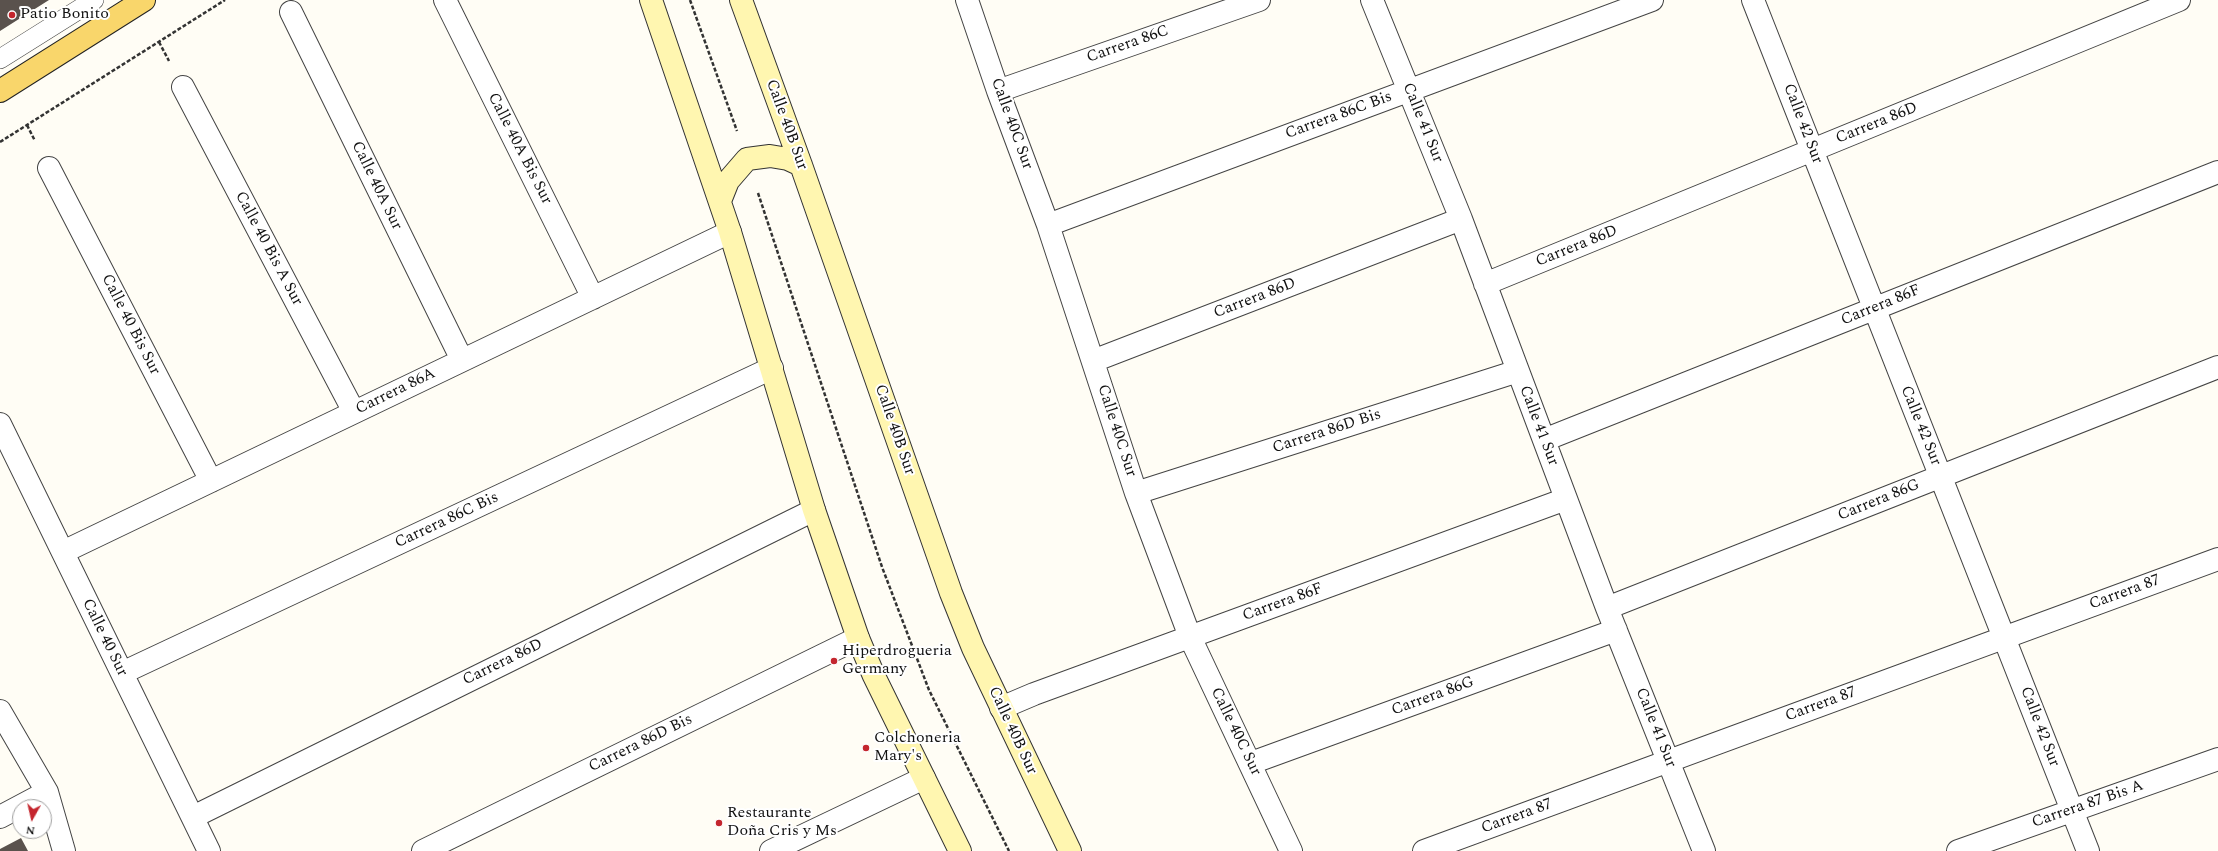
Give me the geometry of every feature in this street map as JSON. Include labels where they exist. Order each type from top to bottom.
[{"type":"main road","points":[[0,91],[144,0]]},
{"type":"street","name":"Calle 40A Bis Sur","points":[[445,0],[593,298]]},
{"type":"street","points":[[651,0],[720,201],[814,510],[858,638],[874,676],[960,851]]},
{"type":"street","name":"Calle 40B Sur","points":[[741,0],[801,166],[951,594],[973,648],[1070,851]]},
{"type":"street","name":"Calle 40C Sur","points":[[967,0],[998,91],[1048,225],[1136,493],[1190,637],[1251,763],[1291,851]]},
{"type":"street","name":"Carrera 86C","points":[[998,91],[1259,0]]},
{"type":"street","name":"Calle 41 Sur","points":[[1372,0],[1461,219],[1607,608],[1704,851]]},
{"type":"street","name":"Carrera 86C Bis","points":[[1048,225],[1652,0]]},
{"type":"street","name":"Calle 42 Sur","points":[[1753,0],[2088,851]]},
{"type":"street","name":"Carrera 86D","points":[[1485,284],[2179,0]]},
{"type":"street","name":"Calle 40A Sur","points":[[291,12],[462,360]]},
{"type":"street","name":"Calle 40 Bis A Sur","points":[[183,86],[354,412]]},
{"type":"street","points":[[720,201],[728,181],[747,159],[770,156],[788,159],[801,166]]},
{"type":"street","name":"Calle 40 Bis Sur","points":[[49,168],[211,482]]},
{"type":"street","name":"Carrera 86F","points":[[1544,440],[2218,172]]},
{"type":"street","name":"Carrera 86D","points":[[1093,361],[1461,219]]},
{"type":"street","name":"Carrera 86A","points":[[63,552],[730,232]]},
{"type":"street","name":"Carrera 86G","points":[[1607,608],[2218,367]]},
{"type":"street","name":"Carrera 86C Bis","points":[[122,673],[772,368]]},
{"type":"street","name":"Carrera 86D Bis","points":[[1136,493],[1518,371]]},
{"type":"street","name":"Calle 40 Sur","points":[[0,424],[209,851]]},
{"type":"street","name":"Carrera 86F","points":[[1001,708],[1034,694],[1566,499]]},
{"type":"street","name":"Carrera 86D","points":[[193,817],[814,510]]},
{"type":"street","name":"Carrera 87","points":[[1424,851],[2218,559]]},
{"type":"street","name":"Carrera 86G","points":[[1251,763],[1616,630]]},
{"type":"street","name":"Carrera 86D Bis","points":[[423,851],[858,638]]},
{"type":"street","points":[[0,711],[47,792],[64,851]]},
{"type":"street","name":"Carrera 87 Bis A","points":[[1958,851],[2218,759]]},
{"type":"street","points":[[771,851],[924,778]]},
{"type":"street","points":[[0,817],[47,792]]},
{"type":"lane","points":[[0,59],[94,0]]},
{"type":"path","points":[[0,142],[225,0]]},
{"type":"path","points":[[690,0],[747,159],[882,567],[929,690],[1009,851]]},
{"type":"building","name":"Patio Bonito","points":[[0,0],[49,0],[0,31]]},
{"type":"building","points":[[22,839],[28,851],[0,851],[0,849]]},
{"type":"place","name":"Patio Bonito","points":[[12,15]]},
{"type":"place","name":"Hiperdrogueria Germany","points":[[834,661]]},
{"type":"place","name":"Colchoneria Mary's","points":[[866,748]]},
{"type":"place","name":"Restaurante Doña Cris y Ms","points":[[719,823]]}]
